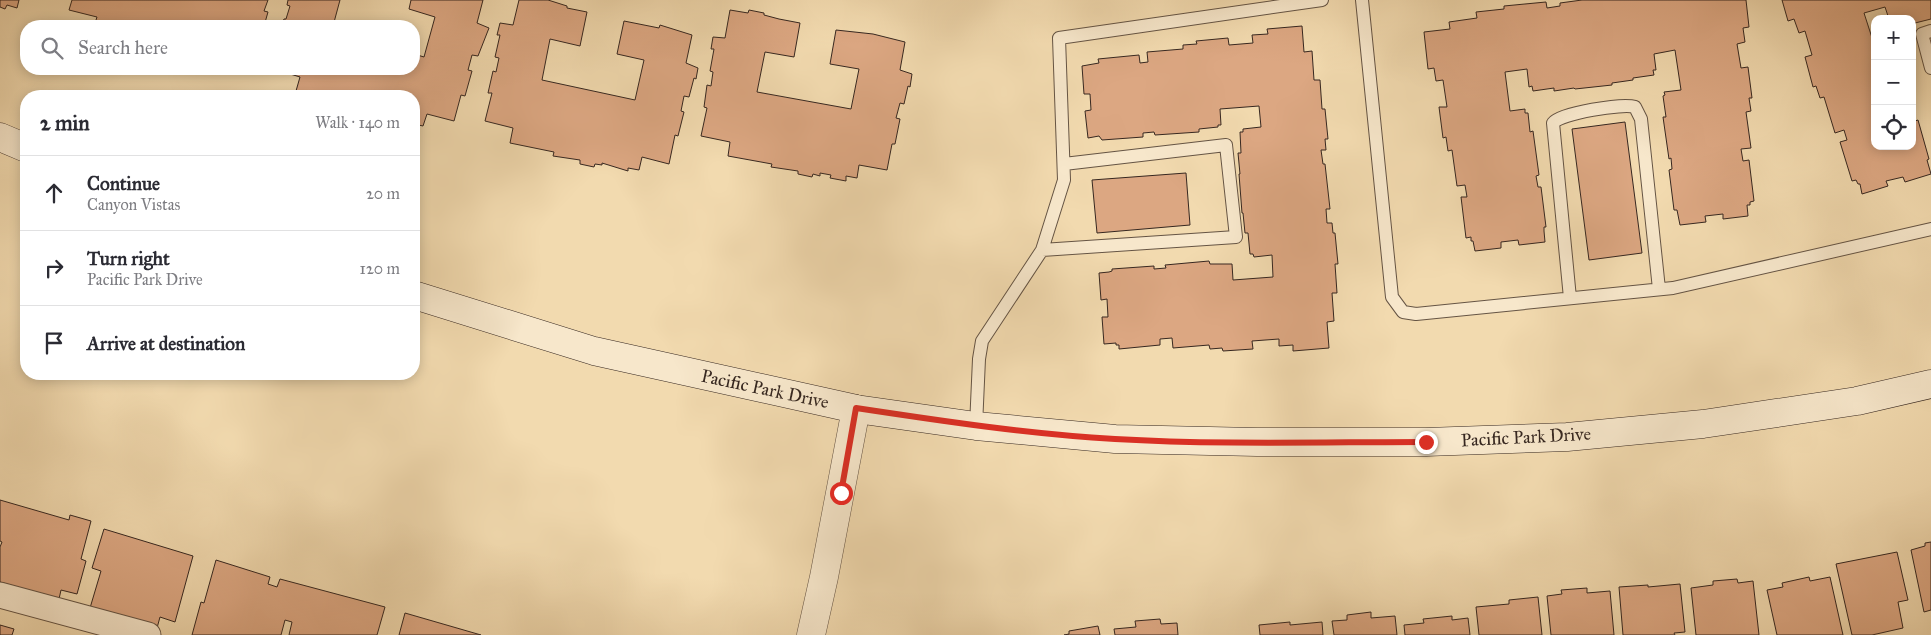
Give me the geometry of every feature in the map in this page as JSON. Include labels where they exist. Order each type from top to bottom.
[{"type":"main road","points":[[0,137],[20,145]]},
{"type":"main road","name":"Pacific Park Drive","points":[[420,297],[594,351],[856,408],[976,426],[1115,439],[1257,442],[1426,442],[1567,437],[1703,424],[1857,401],[1931,384]]},
{"type":"main road","points":[[811,635],[828,559],[856,408]]},
{"type":"street","points":[[0,595],[148,635]]},
{"type":"lane","points":[[976,426],[979,359],[982,341],[1042,250],[1064,180],[1059,38],[1322,0]]},
{"type":"lane","points":[[1362,0],[1392,297],[1402,312],[1416,314],[1673,288],[1931,229]]},
{"type":"lane","points":[[1931,31],[1922,34],[1931,68]]},
{"type":"lane","points":[[1570,298],[1553,122],[1564,116],[1624,106],[1635,107],[1640,119],[1659,289]]},
{"type":"lane","points":[[1042,250],[1236,237],[1226,145],[1064,164]]},
{"type":"building","points":[[0,0],[19,0],[17,8],[7,5],[5,9],[0,7]]},
{"type":"building","points":[[72,0],[268,0],[264,11],[268,12],[266,20],[96,20],[97,17],[69,10]]},
{"type":"building","points":[[288,0],[340,0],[335,20],[284,20],[286,19],[290,6],[287,5]]},
{"type":"building","points":[[411,0],[483,0],[477,23],[489,28],[478,56],[472,55],[468,70],[472,71],[465,96],[461,95],[454,121],[427,114],[423,126],[420,125],[420,90],[296,90],[300,77],[294,75],[420,75],[420,56],[424,57],[435,17],[409,9]]},
{"type":"building","points":[[519,0],[548,0],[567,6],[567,8],[587,12],[580,46],[550,39],[542,80],[635,100],[644,60],[617,54],[624,21],[659,28],[660,25],[692,35],[686,63],[698,68],[689,97],[684,96],[681,111],[684,112],[678,136],[675,135],[669,164],[642,157],[639,170],[628,168],[628,171],[602,163],[602,165],[595,164],[594,167],[580,164],[580,160],[553,156],[554,152],[510,143],[513,128],[485,121],[492,93],[488,93],[493,71],[496,72],[499,58],[495,57],[500,35],[497,35],[500,23],[513,25]]},
{"type":"building","points":[[1582,0],[1746,0],[1749,27],[1743,28],[1745,42],[1737,44],[1741,68],[1748,67],[1752,98],[1749,98],[1751,111],[1746,112],[1751,148],[1741,149],[1743,161],[1749,160],[1754,201],[1747,205],[1748,216],[1723,219],[1723,214],[1705,216],[1706,222],[1680,225],[1677,210],[1674,210],[1669,170],[1672,169],[1671,158],[1669,159],[1663,117],[1666,117],[1664,92],[1681,90],[1675,50],[1654,54],[1656,70],[1653,70],[1654,75],[1612,83],[1612,85],[1554,91],[1554,88],[1533,91],[1532,86],[1529,87],[1527,69],[1505,72],[1510,111],[1525,109],[1525,113],[1528,113],[1530,132],[1533,131],[1539,175],[1536,176],[1538,187],[1541,187],[1546,227],[1544,227],[1545,242],[1519,245],[1518,240],[1501,242],[1501,248],[1475,251],[1471,237],[1466,238],[1461,197],[1467,197],[1465,185],[1457,186],[1452,150],[1448,151],[1446,137],[1443,138],[1439,107],[1447,107],[1443,80],[1436,81],[1434,68],[1428,69],[1424,32],[1450,29],[1449,22],[1477,18],[1476,12],[1504,9],[1504,6],[1546,2],[1547,8],[1560,6],[1560,3]]},
{"type":"building","points":[[1782,0],[1931,0],[1931,19],[1916,23],[1916,15],[1888,15],[1885,7],[1864,13],[1871,35],[1871,150],[1916,150],[1916,121],[1918,120],[1929,159],[1927,160],[1931,174],[1905,182],[1903,177],[1886,181],[1888,186],[1862,194],[1860,184],[1856,180],[1852,181],[1840,142],[1847,140],[1844,130],[1835,133],[1824,97],[1820,98],[1816,86],[1813,87],[1805,57],[1812,55],[1805,31],[1799,33],[1794,19],[1788,21]]},
{"type":"building","points":[[730,10],[748,13],[749,10],[800,23],[794,57],[765,52],[757,92],[851,109],[859,69],[830,64],[836,30],[873,34],[905,42],[900,70],[912,74],[904,104],[900,103],[896,118],[900,119],[895,144],[892,144],[887,170],[859,165],[857,178],[846,176],[846,181],[830,178],[831,175],[820,173],[820,176],[813,174],[812,177],[798,174],[798,171],[771,167],[772,164],[728,156],[730,142],[701,136],[707,108],[704,107],[707,85],[711,86],[713,72],[710,71],[714,49],[711,49],[713,37],[725,38]]},
{"type":"building","points":[[1302,26],[1304,52],[1312,51],[1314,80],[1320,80],[1322,109],[1325,109],[1328,139],[1325,139],[1326,150],[1321,150],[1323,164],[1325,164],[1330,209],[1326,209],[1327,223],[1332,223],[1333,233],[1335,233],[1338,264],[1335,264],[1337,293],[1332,293],[1334,321],[1327,322],[1329,348],[1293,351],[1293,345],[1279,346],[1279,339],[1252,341],[1253,349],[1223,351],[1222,348],[1210,349],[1209,345],[1173,348],[1172,338],[1160,339],[1160,345],[1119,349],[1119,345],[1116,345],[1116,343],[1104,344],[1102,317],[1108,317],[1107,299],[1101,300],[1099,273],[1109,272],[1112,269],[1154,266],[1154,269],[1166,268],[1165,265],[1209,261],[1210,264],[1232,264],[1233,280],[1273,277],[1272,255],[1254,257],[1253,254],[1250,254],[1248,233],[1245,233],[1242,213],[1238,153],[1241,153],[1240,132],[1243,132],[1243,129],[1261,127],[1259,106],[1220,109],[1221,125],[1199,129],[1199,132],[1155,135],[1154,132],[1143,133],[1143,137],[1102,140],[1099,136],[1088,138],[1085,111],[1091,110],[1090,94],[1084,94],[1082,66],[1099,63],[1098,59],[1139,55],[1140,63],[1148,62],[1147,52],[1183,49],[1183,45],[1197,44],[1196,41],[1228,38],[1229,45],[1253,43],[1252,35],[1268,34],[1267,29]]},
{"type":"building","points":[[1625,122],[1642,253],[1589,260],[1572,129]]},
{"type":"building","points":[[1186,173],[1190,225],[1097,233],[1092,180]]},
{"type":"building","points":[[0,500],[69,520],[70,515],[91,521],[81,559],[86,561],[77,594],[61,590],[59,599],[0,582],[0,547],[2,542],[0,541]]},
{"type":"building","points":[[104,529],[193,556],[175,622],[160,617],[157,628],[90,608],[101,571],[92,568]]},
{"type":"building","points":[[1931,542],[1931,610],[1924,612],[1911,550]]},
{"type":"building","points":[[1897,552],[1908,600],[1898,602],[1903,628],[1872,635],[1852,635],[1836,564]]},
{"type":"building","points":[[216,560],[270,577],[268,584],[277,587],[280,579],[385,607],[377,635],[289,635],[292,622],[285,620],[281,635],[192,635],[201,602],[204,603]]},
{"type":"building","points":[[1809,577],[1810,581],[1830,577],[1843,635],[1777,635],[1767,590],[1783,587],[1782,583]]},
{"type":"building","points":[[1737,579],[1738,583],[1753,581],[1759,635],[1696,635],[1691,588],[1713,585],[1713,581]]},
{"type":"building","points":[[1680,584],[1685,632],[1674,633],[1675,635],[1623,635],[1619,587]]},
{"type":"building","points":[[1587,588],[1587,593],[1610,591],[1614,635],[1551,635],[1547,596],[1562,594],[1561,590]]},
{"type":"building","points":[[1538,597],[1542,635],[1479,635],[1476,607],[1509,604],[1509,600]]},
{"type":"building","points":[[1371,612],[1371,618],[1395,616],[1397,635],[1334,635],[1332,621],[1347,620],[1347,615]]},
{"type":"building","points":[[405,613],[481,635],[399,635]]},
{"type":"building","points":[[1452,616],[1452,620],[1468,618],[1470,635],[1405,635],[1404,625],[1424,623],[1423,619]]},
{"type":"building","points":[[1160,619],[1161,624],[1177,623],[1178,635],[1115,635],[1114,629],[1136,627],[1135,621]]},
{"type":"building","points":[[1290,622],[1290,625],[1322,622],[1323,635],[1260,635],[1259,625]]},
{"type":"building","points":[[0,625],[14,629],[12,635],[0,635]]},
{"type":"building","points":[[1098,626],[1100,635],[1064,635],[1069,634],[1069,631]]},
{"type":"route","points":[[841,493],[856,408],[976,426],[1115,439],[1257,442],[1426,442]]}]
